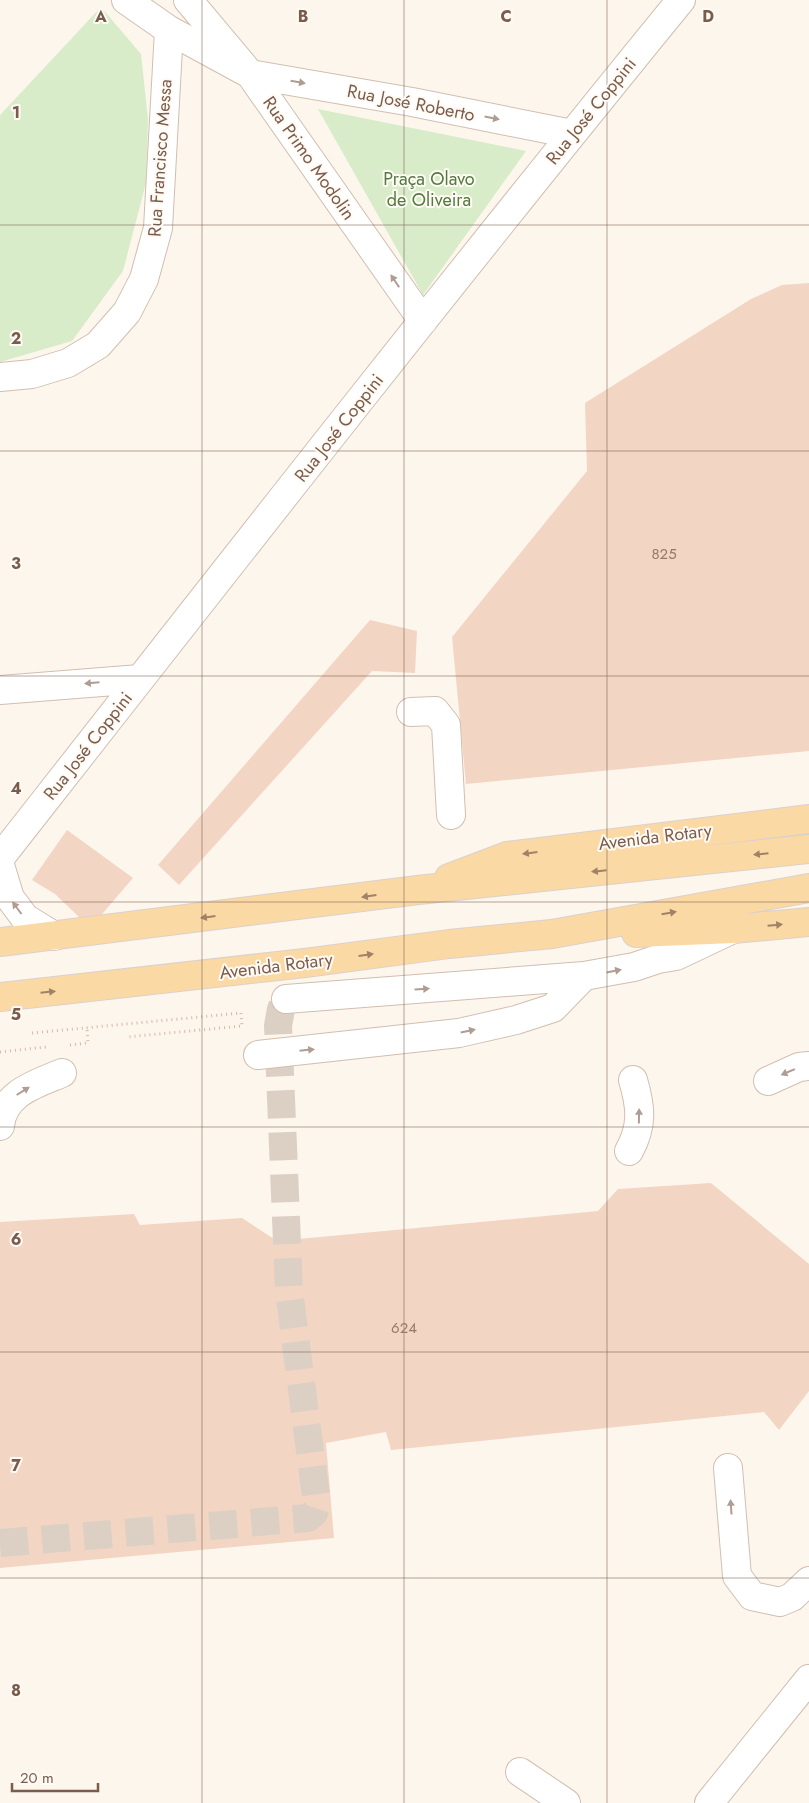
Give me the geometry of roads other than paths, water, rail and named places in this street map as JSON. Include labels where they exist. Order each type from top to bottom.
[{"type":"main road","name":"Avenida Rotary","points":[[418,890],[507,856],[809,819]]},
{"type":"main road","name":"Avenida Rotary","points":[[0,942],[418,890],[809,849]]},
{"type":"main road","name":"Avenida Rotary","points":[[0,997],[305,963],[449,944],[552,934],[809,888]]},
{"type":"main road","name":"Avenida Rotary","points":[[552,934],[611,934],[733,929],[809,922]]},
{"type":"street","points":[[126,0],[168,30],[250,74]]},
{"type":"street","name":"Rua Primo Modolin","points":[[188,0],[250,74],[422,321]]},
{"type":"street","name":"Rua José Coppini","points":[[0,858],[422,321],[681,0]]},
{"type":"street","name":"Rua Francisco Messa","points":[[0,377],[32,374],[68,364],[98,345],[127,312],[144,279],[158,228],[168,30]]},
{"type":"street","name":"Rua José Roberto","points":[[250,74],[412,102],[572,134]]},
{"type":"street","points":[[0,690],[140,679]]},
{"type":"street","points":[[411,712],[435,711],[446,726],[451,815]]},
{"type":"street","points":[[0,865],[10,898],[24,918],[54,936]]},
{"type":"street","points":[[286,999],[584,976],[634,967],[658,959],[676,956],[733,929]]},
{"type":"street","points":[[258,1055],[459,1033],[516,1020],[553,1008],[584,976]]},
{"type":"street","points":[[768,1081],[799,1067],[809,1066]]},
{"type":"street","points":[[0,1126],[1,1118],[8,1102],[22,1090],[62,1073]]},
{"type":"street","points":[[629,1151],[637,1138],[640,1117],[638,1096],[633,1080]]},
{"type":"street","points":[[728,1468],[737,1576],[752,1596],[780,1602],[792,1597],[809,1581]]},
{"type":"street","points":[[708,1802],[809,1679]]},
{"type":"street","points":[[520,1772],[566,1803]]},
{"type":"tunnel","points":[[0,1543],[308,1518],[314,1513],[317,1504],[289,1291],[278,1026],[281,1009],[286,999]]},
{"type":"park label","name":"Praça Olavo de Oliveira","points":[[429,189]]}]
